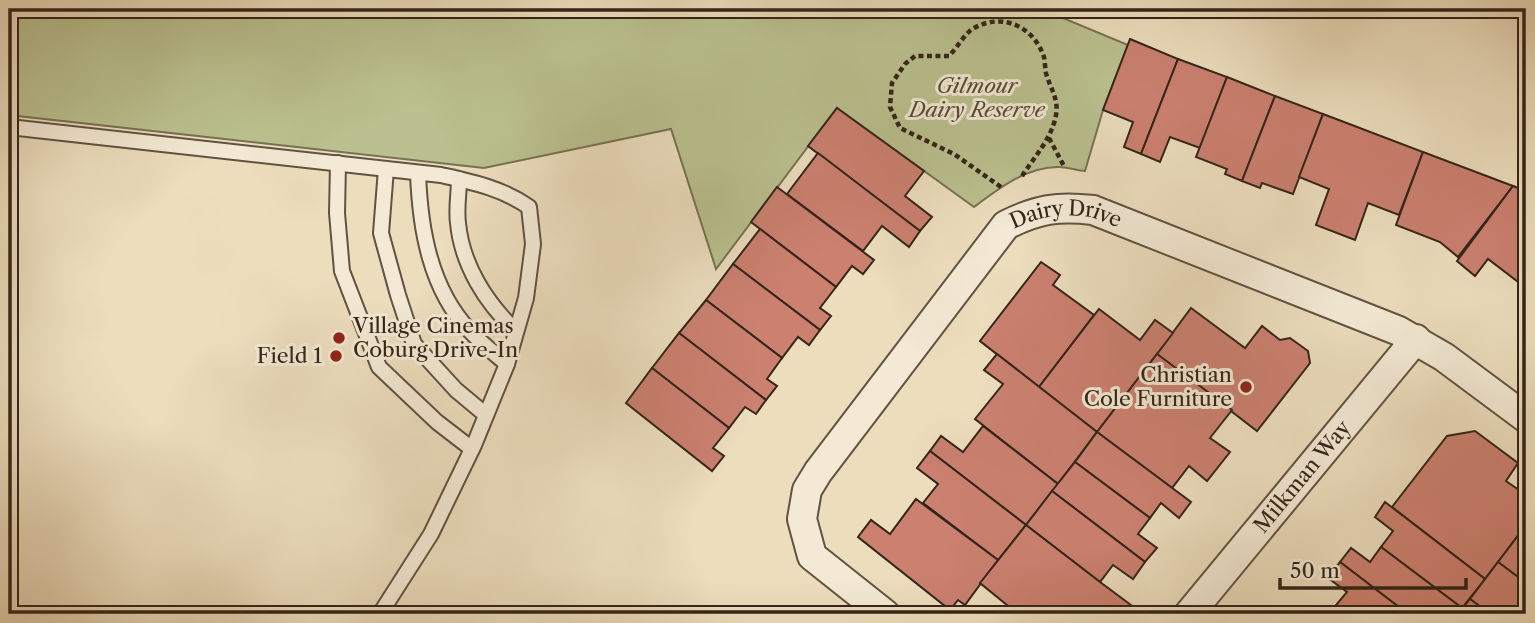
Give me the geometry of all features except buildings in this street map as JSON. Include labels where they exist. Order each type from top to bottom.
[{"type":"street","name":"Dairy Drive","points":[[885,614],[812,556],[802,519],[807,490],[1006,225],[1027,214],[1068,207],[1093,210],[1416,339],[1526,418]]},
{"type":"street","name":"Milkman Way","points":[[1189,614],[1416,339]]},
{"type":"lane","points":[[9,127],[459,179],[489,186],[529,207],[533,244],[526,298],[507,364],[472,449],[431,534],[380,614]]},
{"type":"lane","points":[[338,163],[337,213],[342,271],[380,367],[438,422],[472,449]]},
{"type":"lane","points":[[386,169],[381,233],[414,344],[456,390],[486,415]]},
{"type":"lane","points":[[418,173],[425,242],[449,304],[470,331],[507,364]]},
{"type":"lane","points":[[459,179],[457,223],[464,251],[478,287],[499,315],[516,331]]},
{"type":"path","points":[[1001,187],[954,154],[900,128],[890,107],[892,83],[905,64],[915,56],[949,56],[972,28],[1000,21],[1014,23],[1029,32],[1044,57],[1046,72],[1057,101],[1056,116],[1049,138],[1022,176]]},
{"type":"path","points":[[1049,138],[1065,168]]},
{"type":"green space","name":"Gilmour Dairy Reserve","points":[[9,9],[1047,9],[1046,11],[1128,45],[1103,110],[1085,171],[1058,167],[1035,171],[1013,180],[974,207],[837,108],[716,269],[671,129],[484,168],[9,115]]},
{"type":"place","name":"Village Cinemas Coburg Drive-In","points":[[339,338]]},
{"type":"place","name":"Field 1","points":[[336,356]]},
{"type":"place","name":"Christian Cole Furniture","points":[[1246,387]]}]
